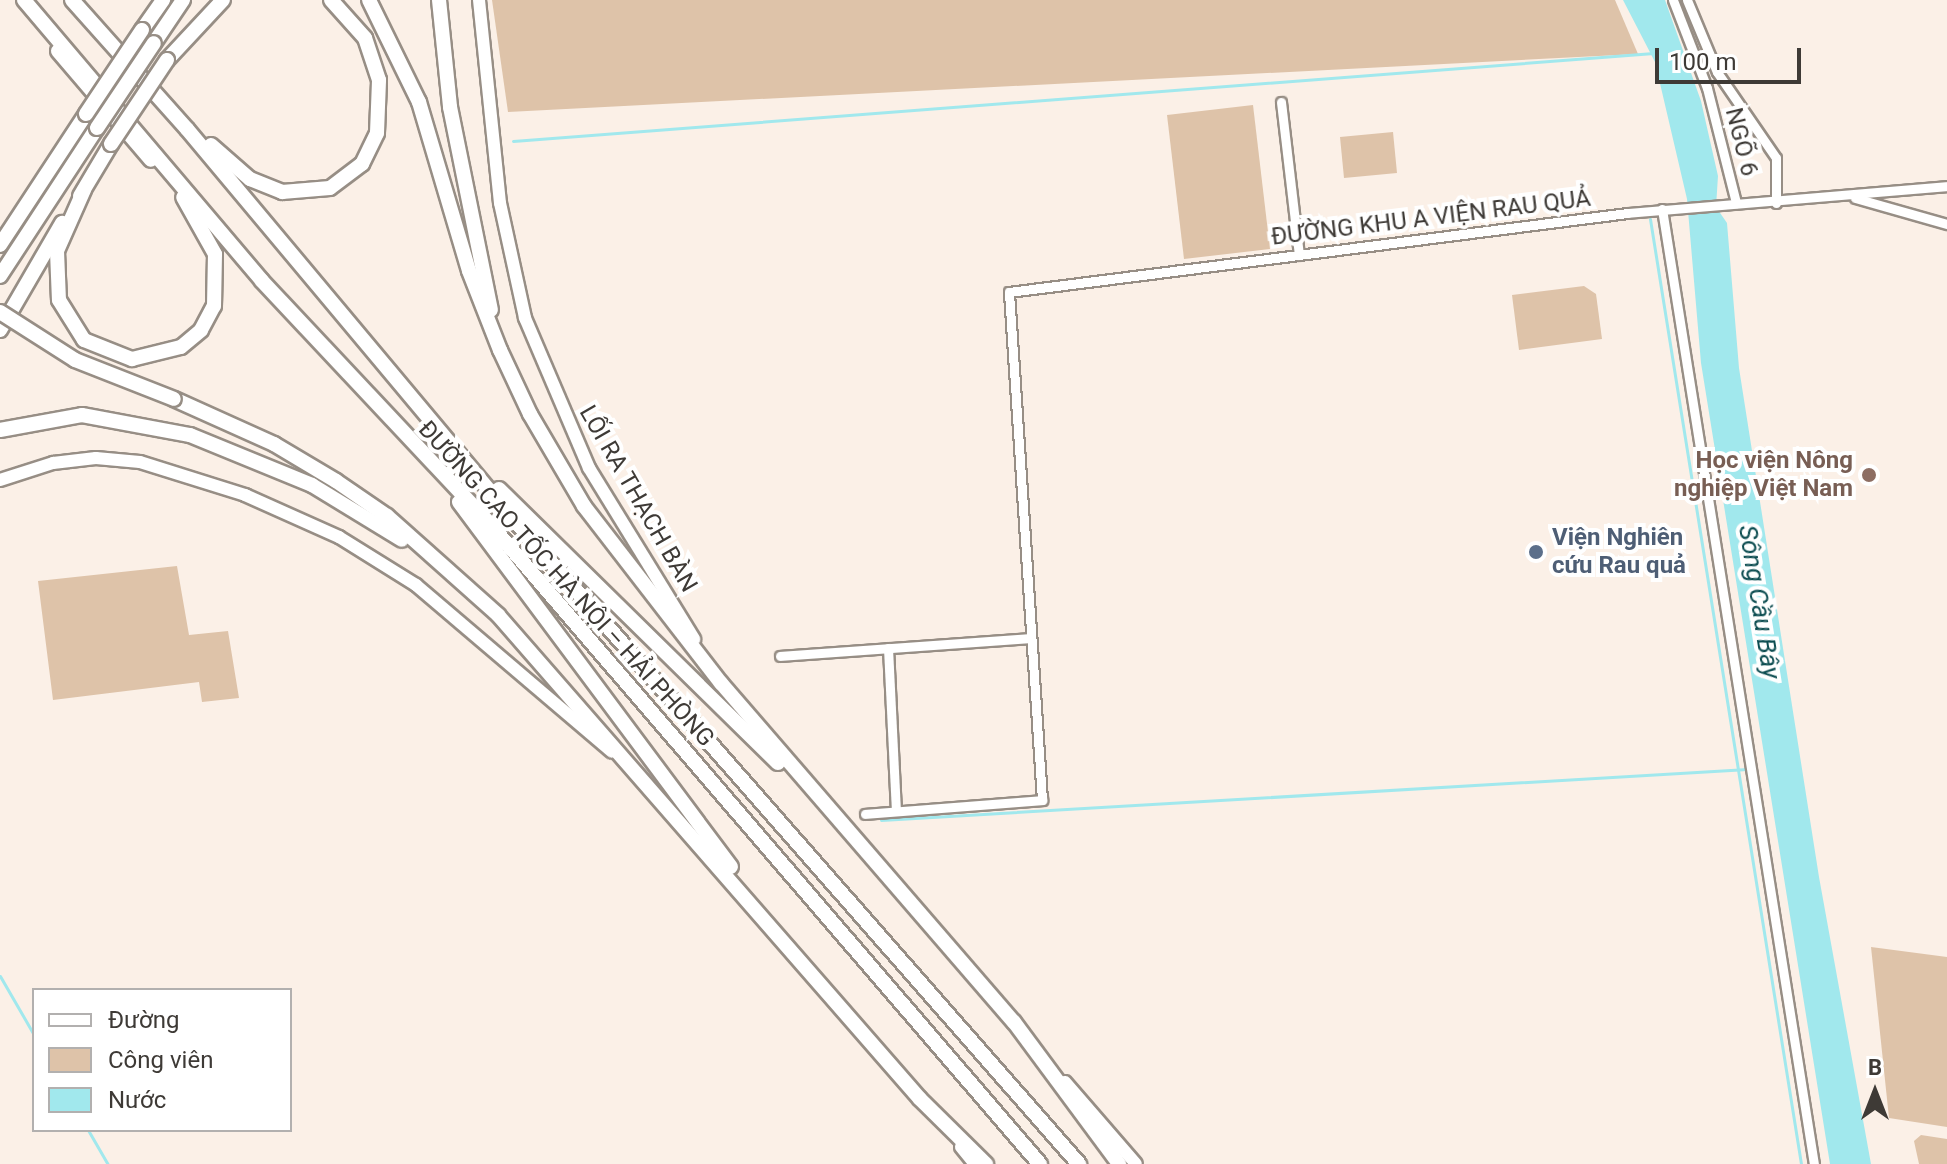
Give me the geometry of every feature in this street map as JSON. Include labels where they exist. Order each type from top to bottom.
[{"type":"highway","points":[[21,0],[208,234],[217,269],[214,306],[201,330],[181,347],[146,358],[119,357],[84,340],[70,324],[56,287],[56,261],[84,190]]},
{"type":"highway","name":"ĐƯỜNG CAO TỐC HÀ NỘI – HẢI PHÒNG","points":[[21,0],[262,281],[446,482],[490,524],[1040,1164]]},
{"type":"highway","name":"ĐƯỜNG CAO TỐC HÀ NỘI – HẢI PHÒNG","points":[[72,0],[470,465],[1079,1164]]},
{"type":"highway","points":[[0,245],[163,0]]},
{"type":"highway","points":[[0,276],[183,0]]},
{"type":"highway","points":[[0,330],[111,144],[209,0]]},
{"type":"highway","points":[[167,60],[223,0]]},
{"type":"highway","points":[[113,47],[150,75],[212,146],[250,179],[282,192],[316,193],[338,184],[362,164],[377,133],[380,108],[379,80],[365,38],[331,0]]},
{"type":"highway","points":[[369,0],[419,102],[469,271],[500,350],[536,425],[584,506],[721,683],[1014,1022],[1119,1164]]},
{"type":"highway","points":[[439,0],[461,169],[500,350]]},
{"type":"highway","points":[[0,312],[75,360],[174,399],[274,444],[387,516],[445,566],[498,615],[920,1099],[986,1164]]},
{"type":"highway","points":[[0,430],[82,415],[190,435],[312,485],[445,566]]},
{"type":"highway","points":[[470,465],[530,516],[847,831]]},
{"type":"highway","points":[[446,482],[496,556],[789,946]]},
{"type":"main road","name":"LỐI RA THẠCH BÀN","points":[[479,0],[500,203],[530,330],[589,468],[721,683]]},
{"type":"main road","points":[[0,480],[53,463],[96,458],[140,462],[245,495],[339,537],[416,585],[643,779]]},
{"type":"main road","points":[[1014,1022],[1136,1164]]},
{"type":"main road","points":[[920,1099],[975,1164]]},
{"type":"street","name":"NGÕ 6","points":[[1673,0],[1705,80],[1734,204]]},
{"type":"street","points":[[1687,0],[1717,72],[1747,124],[1776,158],[1776,203]]},
{"type":"street","points":[[1281,102],[1299,255]]},
{"type":"street","name":"ĐƯỜNG KHU A VIỆN RAU QUẢ","points":[[1030,638],[1009,292],[1662,209],[1776,203],[1947,186]]},
{"type":"street","points":[[1848,196],[1947,224]]},
{"type":"street","points":[[1662,209],[1814,1164]]},
{"type":"street","points":[[780,656],[1030,638],[1042,800],[865,814]]},
{"type":"street","points":[[888,648],[896,811]]},
{"type":"green space","points":[[492,0],[1615,0],[1638,54],[508,112]]},
{"type":"green space","points":[[1253,105],[1270,249],[1184,259],[1167,115]]},
{"type":"green space","points":[[1393,132],[1397,173],[1344,178],[1340,137]]},
{"type":"green space","points":[[1584,286],[1596,294],[1602,339],[1519,350],[1512,295]]},
{"type":"green space","points":[[177,566],[189,635],[228,631],[239,698],[202,702],[199,682],[53,700],[38,581]]},
{"type":"green space","points":[[1871,947],[1947,957],[1947,1127],[1889,1118]]},
{"type":"green space","points":[[1921,1135],[1947,1139],[1947,1164],[1919,1164],[1914,1141]]},
{"type":"water","name":"Sông Cầu Bây","points":[[1623,0],[1665,0],[1701,101],[1718,176],[1716,207],[1727,223],[1739,368],[1819,877],[1871,1164],[1830,1164],[1701,363],[1687,199],[1655,62]]},
{"type":"waterway","points":[[513,141],[1654,53]]},
{"type":"waterway","points":[[1650,219],[1801,1164]]},
{"type":"waterway","points":[[881,820],[1747,769]]},
{"type":"waterway","points":[[0,976],[32,1032]]},
{"type":"waterway","points":[[89,1132],[108,1164]]},
{"type":"place","name":"Học viện Nông nghiệp Việt Nam","points":[[1869,475]]},
{"type":"place","name":"Viện Nghiên cứu Rau quả","points":[[1536,552]]}]
